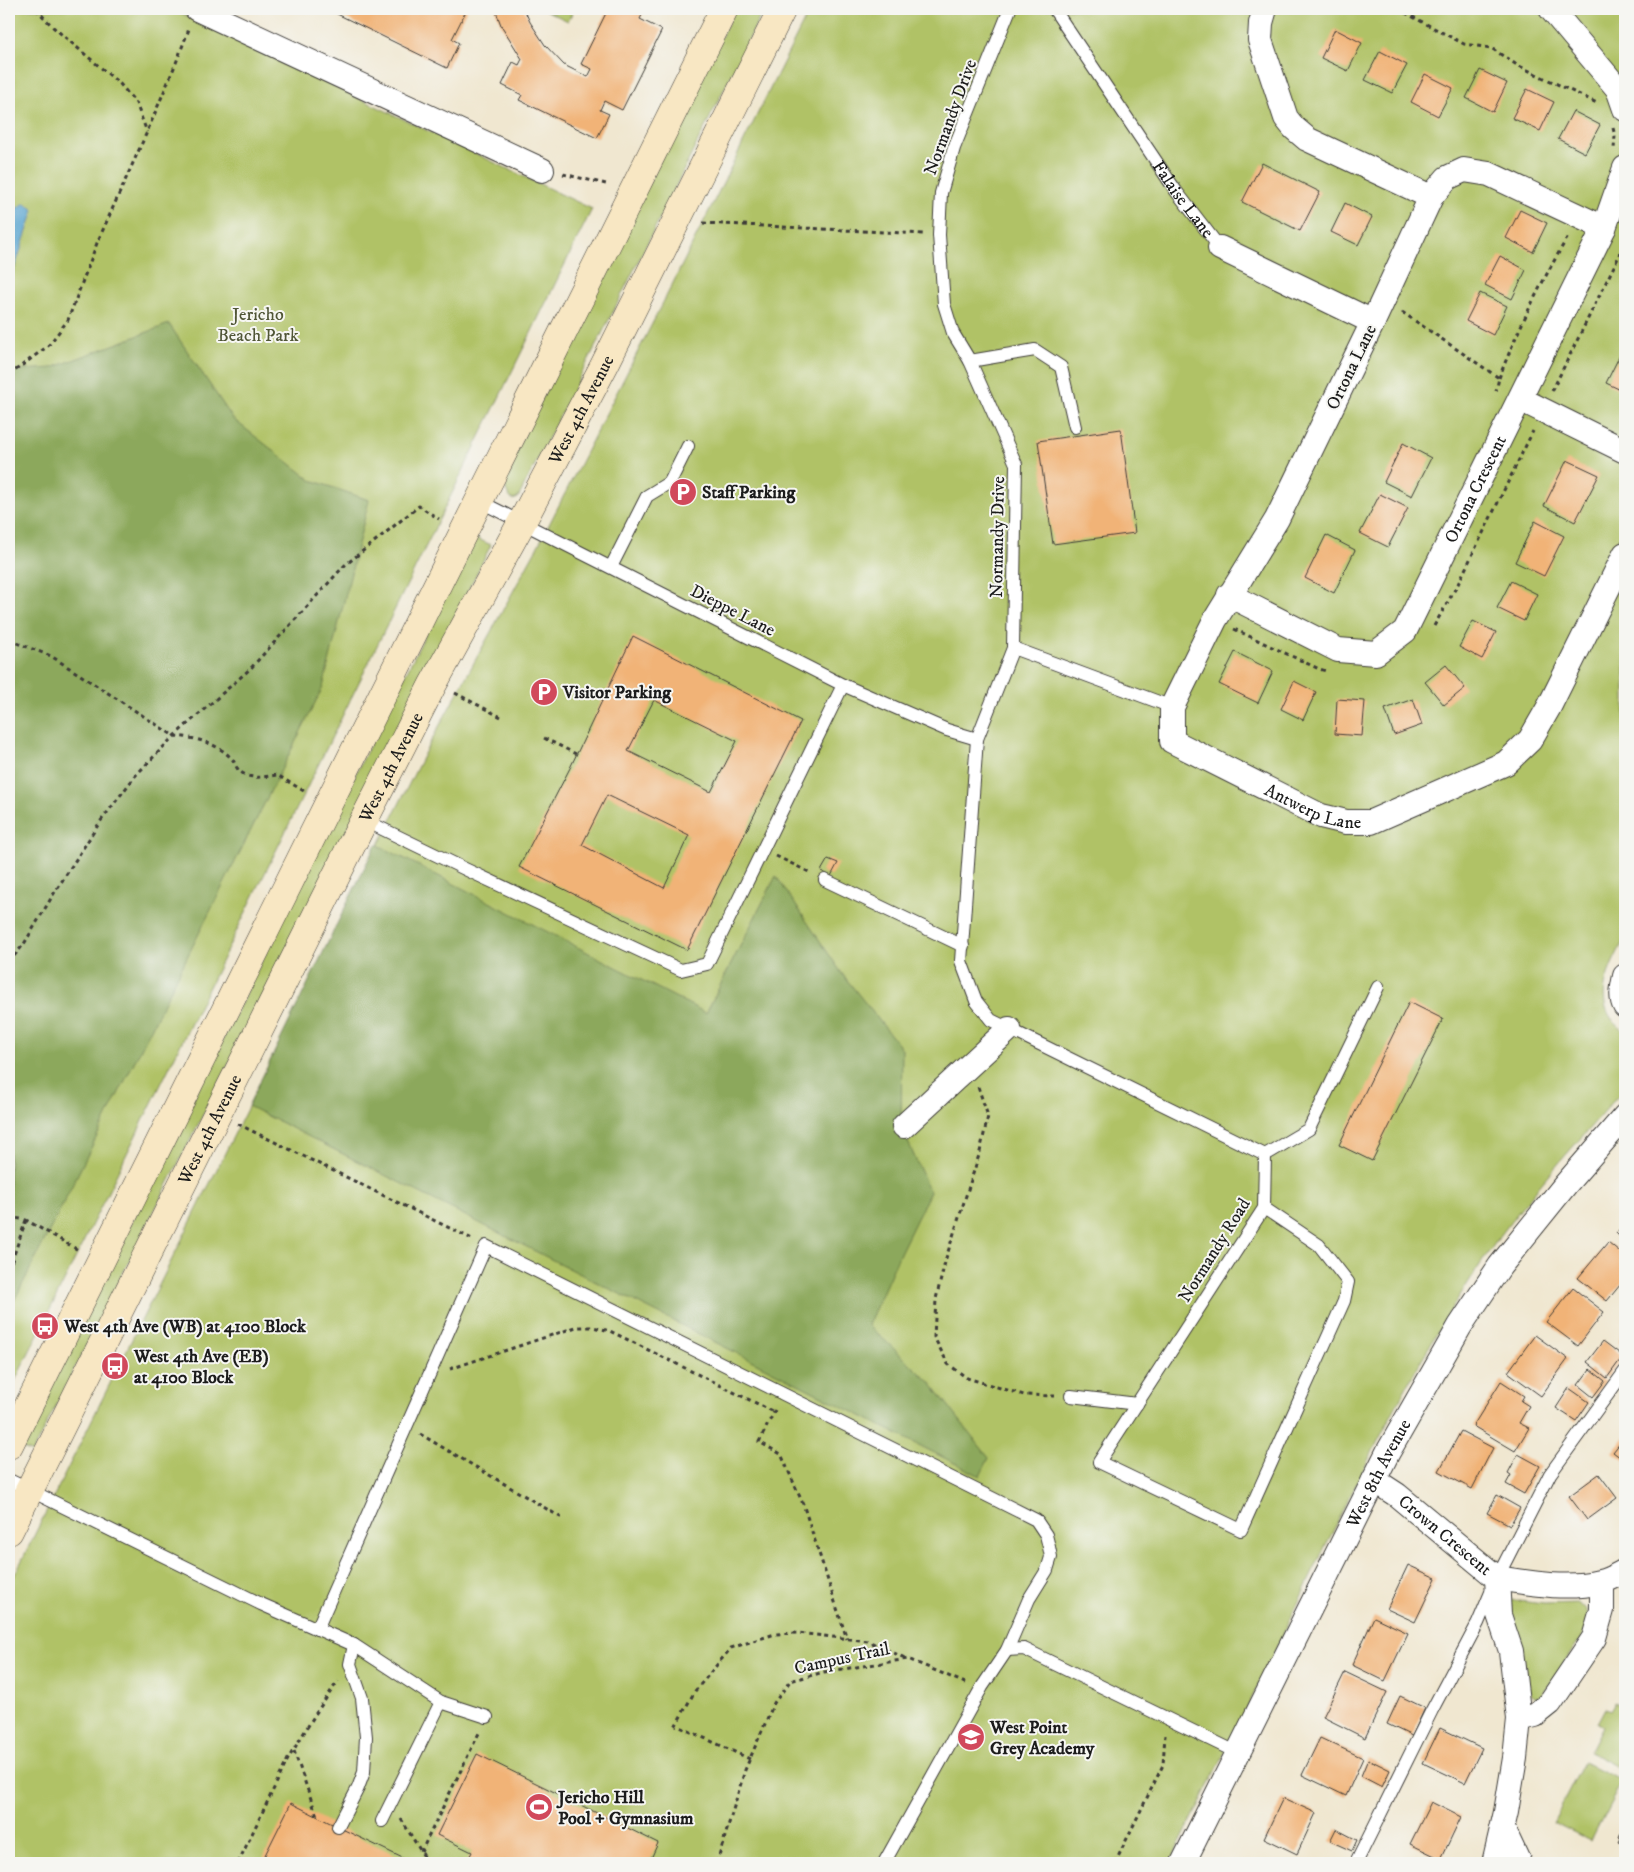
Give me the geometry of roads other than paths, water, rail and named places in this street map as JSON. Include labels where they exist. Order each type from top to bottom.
[{"type":"main road","points":[[9,1445],[724,9]]},
{"type":"main road","name":"West 4th Avenue","points":[[9,1531],[19,1486],[432,686],[522,522],[610,355],[782,9]]},
{"type":"street","points":[[1265,9],[1260,23],[1260,40],[1286,118],[1294,128],[1308,140],[1430,197]]},
{"type":"street","points":[[1551,9],[1618,89],[1619,118]]},
{"type":"street","points":[[194,15],[542,170]]},
{"type":"street","name":"Ortona Crescent","points":[[1229,595],[1338,650],[1376,653],[1405,630],[1604,228],[1619,160]]},
{"type":"street","name":"Ortona Lane","points":[[1172,707],[1215,620],[1277,519],[1373,322],[1430,197],[1447,178],[1464,170],[1489,174],[1604,228]]},
{"type":"street","name":"Falaise Lane","points":[[1220,248],[1373,322]]},
{"type":"street","points":[[1520,398],[1625,451]]},
{"type":"street","name":"Antwerp Lane","points":[[1172,707],[1172,741],[1321,816],[1346,822],[1371,822],[1506,763],[1530,740],[1549,708],[1625,554]]},
{"type":"street","points":[[1625,976],[1622,987],[1622,1000],[1625,1006]]},
{"type":"street","points":[[904,1126],[970,1064],[1000,1024]]},
{"type":"street","name":"West 8th Avenue","points":[[1184,1863],[1392,1444],[1460,1326],[1500,1266],[1566,1184],[1625,1116]]},
{"type":"street","name":"Crown Crescent","points":[[1374,1480],[1397,1496],[1497,1578],[1498,1615],[1511,1650],[1519,1719],[1516,1758],[1503,1829],[1494,1863]]},
{"type":"street","points":[[1497,1578],[1540,1584],[1586,1585],[1602,1582],[1625,1571]]},
{"type":"street","points":[[1519,1719],[1535,1715],[1550,1702],[1594,1638],[1602,1610],[1602,1582]]},
{"type":"street","points":[[1503,1829],[1520,1863]]},
{"type":"lane","name":"Normandy Drive","points":[[1000,1024],[976,1001],[961,961],[976,739],[1013,648],[1016,464],[970,361],[953,333],[944,304],[939,235],[941,194],[954,148],[1010,9]]},
{"type":"lane","name":"Falaise Lane","points":[[1054,9],[1176,191],[1220,248]]},
{"type":"lane","points":[[970,361],[1035,350],[1061,367],[1075,427]]},
{"type":"lane","points":[[611,567],[647,496],[670,482],[688,446]]},
{"type":"lane","name":"Dieppe Lane","points":[[479,501],[843,686],[947,730],[976,739]]},
{"type":"lane","points":[[1013,648],[1172,707]]},
{"type":"lane","points":[[364,820],[680,970],[707,964],[843,686]]},
{"type":"lane","points":[[825,880],[962,946]]},
{"type":"lane","points":[[1000,1024],[1265,1155],[1308,1129],[1378,987]]},
{"type":"lane","name":"Normandy Road","points":[[1264,1208],[1318,1245],[1348,1282],[1344,1301],[1241,1530],[1099,1462],[1264,1208],[1265,1155]]},
{"type":"lane","points":[[317,1629],[486,1246],[1036,1520],[1041,1527],[1046,1535],[1051,1557],[1047,1570],[1029,1599],[1007,1650],[982,1687],[884,1863]]},
{"type":"lane","points":[[1356,1863],[1432,1710],[1478,1623],[1497,1578],[1550,1474],[1625,1371]]},
{"type":"lane","points":[[1071,1396],[1137,1404]]},
{"type":"lane","points":[[19,1486],[252,1600],[354,1646],[441,1702],[487,1717]]},
{"type":"lane","points":[[338,1827],[364,1772],[366,1737],[362,1698],[350,1664],[354,1646]]},
{"type":"lane","points":[[1007,1650],[1024,1649],[1238,1753]]},
{"type":"lane","points":[[382,1821],[441,1702]]},
{"type":"water","points":[[25,203],[34,210],[12,276],[9,278],[9,213]]},
{"type":"place","name":"Staff Parking","points":[[683,492]]},
{"type":"place","name":"Visitor Parking","points":[[544,692]]},
{"type":"place","name":"West 4th Ave (WB) at 4100 Block","points":[[45,1326]]},
{"type":"place","name":"West 4th Ave (EB) at 4100 Block","points":[[115,1366]]},
{"type":"place","name":"West Point Grey Academy","points":[[971,1737]]},
{"type":"place","name":"Jericho Hill Pool + Gymnasium","points":[[539,1807]]},
{"type":"park label","name":"Jericho Beach Park","points":[[258,324]]}]
